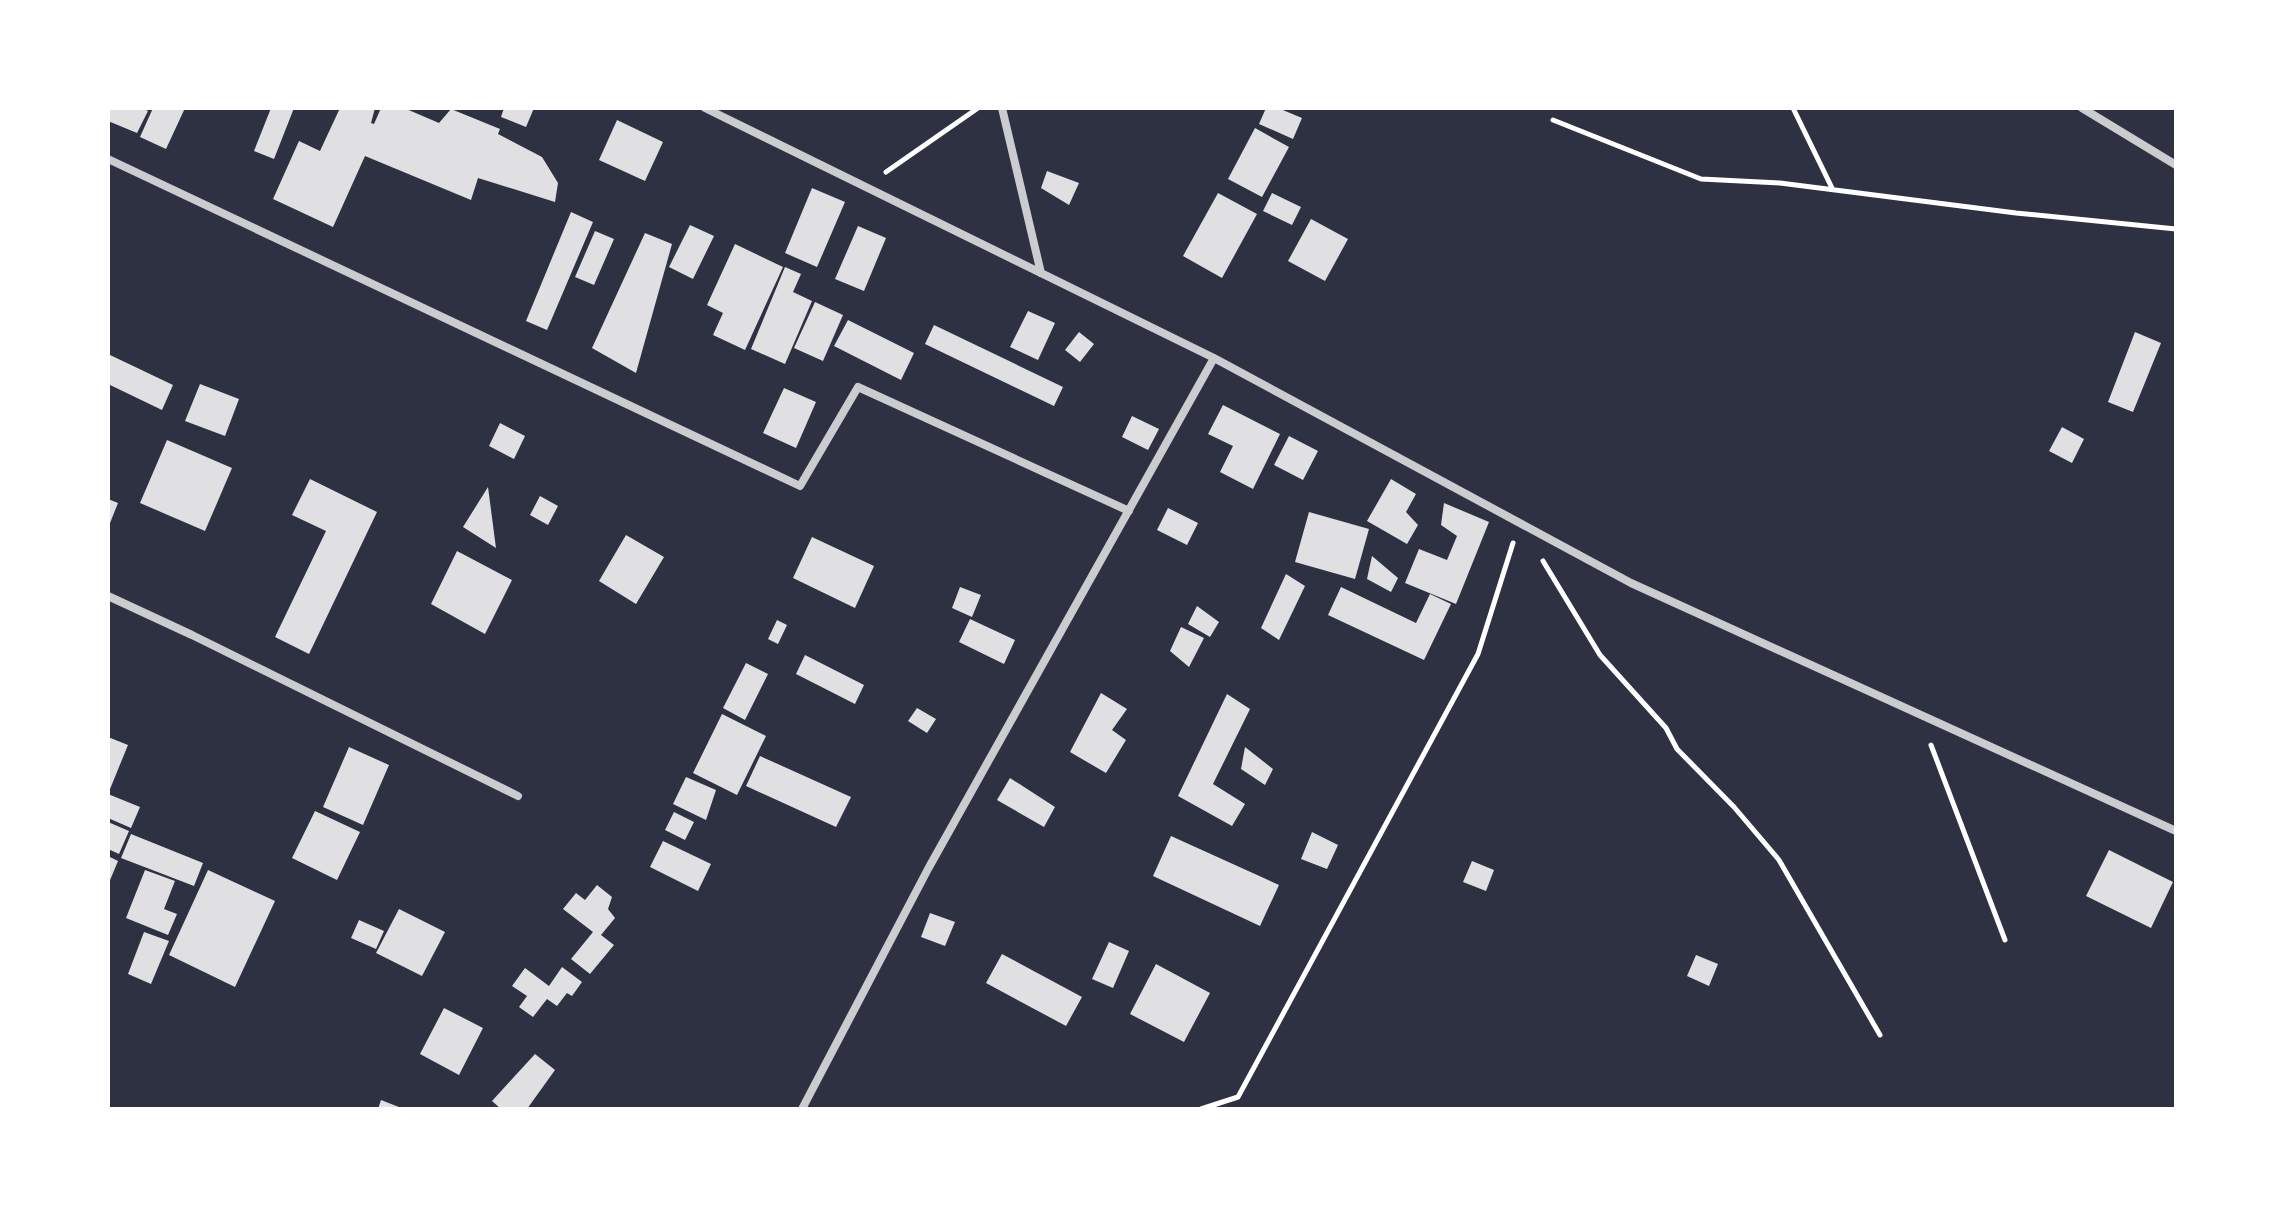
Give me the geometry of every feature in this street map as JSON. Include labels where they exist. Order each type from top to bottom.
[{"type":"street","points":[[705,108],[1214,358],[1631,583],[2176,831]]},
{"type":"street","points":[[1002,108],[1041,273]]},
{"type":"street","points":[[2082,108],[2176,165]]},
{"type":"street","points":[[108,159],[800,486],[858,387],[1129,511]]},
{"type":"street","points":[[802,1109],[928,869],[1214,358]]},
{"type":"street","points":[[108,596],[518,796]]},
{"type":"path","points":[[866,187],[978,108]]},
{"type":"path","points":[[1793,108],[1832,189]]},
{"type":"path","points":[[1553,120],[1701,179],[1780,183],[2016,213],[2176,229]]},
{"type":"path","points":[[1519,522],[1600,655],[1666,728],[1677,749],[1734,807],[1779,860],[1880,1035]]},
{"type":"path","points":[[1201,1109],[1238,1097],[1478,654],[1519,522]]},
{"type":"path","points":[[1920,714],[2005,940]]},
{"type":"building","points":[[108,108],[142,108],[148,111],[137,133],[108,121]]},
{"type":"building","points":[[153,108],[185,108],[166,149],[140,137]]},
{"type":"building","points":[[271,108],[294,108],[274,159],[254,151]]},
{"type":"building","points":[[340,108],[375,108],[371,123],[374,124],[381,108],[404,108],[439,123],[451,109],[500,129],[498,134],[542,157],[558,183],[555,202],[478,178],[471,200],[365,156],[333,227],[273,199],[299,141],[320,151]]},
{"type":"building","points":[[504,108],[534,108],[526,127],[501,117]]},
{"type":"building","points":[[1266,108],[1278,108],[1302,118],[1293,139],[1259,124]]},
{"type":"building","points":[[617,120],[663,142],[645,181],[599,160]]},
{"type":"building","points":[[1255,128],[1289,147],[1262,197],[1228,179]]},
{"type":"building","points":[[1047,171],[1079,183],[1069,205],[1041,188]]},
{"type":"building","points":[[812,188],[845,202],[817,267],[785,253]]},
{"type":"building","points":[[1218,193],[1257,214],[1222,278],[1183,256]]},
{"type":"building","points":[[1272,193],[1301,207],[1292,225],[1263,211]]},
{"type":"building","points":[[571,212],[593,222],[547,330],[526,321]]},
{"type":"building","points":[[1311,219],[1348,239],[1325,281],[1288,261]]},
{"type":"building","points":[[690,225],[714,236],[693,279],[669,267]]},
{"type":"building","points":[[858,226],[886,238],[864,291],[835,279]]},
{"type":"building","points":[[595,231],[614,239],[594,285],[575,277]]},
{"type":"building","points":[[645,233],[672,244],[636,373],[592,348]]},
{"type":"building","points":[[735,244],[783,267],[745,350],[713,335],[723,313],[707,305]]},
{"type":"building","points":[[785,267],[801,274],[793,292],[812,301],[785,364],[751,349]]},
{"type":"building","points":[[815,302],[843,315],[823,361],[794,348]]},
{"type":"building","points":[[1028,311],[1055,323],[1038,360],[1010,347]]},
{"type":"building","points":[[848,320],[914,353],[901,380],[834,346]]},
{"type":"building","points":[[934,325],[1063,387],[1054,406],[925,344]]},
{"type":"building","points":[[1079,332],[1094,344],[1080,362],[1065,350]]},
{"type":"building","points":[[2135,332],[2161,343],[2133,412],[2108,402]]},
{"type":"building","points":[[108,354],[173,385],[162,410],[108,384]]},
{"type":"building","points":[[200,384],[239,399],[225,436],[185,421]]},
{"type":"building","points":[[784,388],[816,402],[796,448],[763,433]]},
{"type":"building","points":[[1223,405],[1280,434],[1253,489],[1220,472],[1233,446],[1208,434]]},
{"type":"building","points":[[1132,416],[1159,429],[1148,450],[1122,437]]},
{"type":"building","points":[[500,423],[525,436],[514,459],[489,446]]},
{"type":"building","points":[[2062,427],[2084,439],[2072,463],[2049,451]]},
{"type":"building","points":[[1289,436],[1318,451],[1303,480],[1274,465]]},
{"type":"building","points":[[167,440],[232,468],[205,531],[140,503]]},
{"type":"building","points":[[310,479],[377,512],[309,654],[275,637],[326,531],[292,515]]},
{"type":"building","points":[[1391,479],[1416,494],[1406,512],[1418,525],[1407,544],[1367,521]]},
{"type":"building","points":[[488,487],[496,548],[463,527]]},
{"type":"building","points":[[540,496],[558,506],[548,525],[530,515]]},
{"type":"building","points":[[108,499],[118,503],[108,528]]},
{"type":"building","points":[[1444,503],[1489,522],[1456,604],[1405,583],[1419,549],[1447,560],[1457,536],[1441,525]]},
{"type":"building","points":[[1168,508],[1198,523],[1187,545],[1157,530]]},
{"type":"building","points":[[1309,512],[1369,529],[1355,579],[1295,562]]},
{"type":"building","points":[[626,535],[664,557],[636,604],[599,581]]},
{"type":"building","points":[[812,537],[874,566],[855,608],[793,578]]},
{"type":"building","points":[[457,551],[512,580],[485,634],[431,604]]},
{"type":"building","points":[[1372,556],[1398,578],[1391,592],[1367,579]]},
{"type":"building","points":[[1286,574],[1305,586],[1279,640],[1261,628]]},
{"type":"building","points":[[960,587],[981,595],[972,617],[952,608]]},
{"type":"building","points":[[1341,587],[1416,623],[1430,594],[1451,604],[1424,660],[1328,615]]},
{"type":"building","points":[[1197,606],[1219,622],[1210,637],[1188,624]]},
{"type":"building","points":[[970,619],[1015,640],[1004,664],[959,642]]},
{"type":"building","points":[[777,620],[787,625],[778,644],[768,639]]},
{"type":"building","points":[[1181,627],[1204,638],[1189,667],[1170,651]]},
{"type":"building","points":[[805,655],[864,685],[855,704],[796,674]]},
{"type":"building","points":[[746,663],[768,674],[745,720],[723,708]]},
{"type":"building","points":[[1101,693],[1127,709],[1112,730],[1126,740],[1106,773],[1070,752]]},
{"type":"building","points":[[1227,694],[1250,709],[1213,784],[1245,804],[1232,826],[1178,796]]},
{"type":"building","points":[[917,708],[936,719],[927,733],[908,721]]},
{"type":"building","points":[[722,714],[766,736],[737,795],[693,773]]},
{"type":"building","points":[[108,737],[128,745],[108,794]]},
{"type":"building","points":[[349,747],[389,765],[363,825],[323,807]]},
{"type":"building","points":[[1245,747],[1273,769],[1265,785],[1241,769]]},
{"type":"building","points":[[760,756],[851,797],[836,827],[746,786]]},
{"type":"building","points":[[686,777],[716,790],[706,820],[673,804]]},
{"type":"building","points":[[1010,778],[1055,807],[1044,827],[997,800]]},
{"type":"building","points":[[108,794],[140,807],[131,828],[108,818]]},
{"type":"building","points":[[315,811],[360,832],[337,880],[292,858]]},
{"type":"building","points":[[674,812],[694,822],[685,840],[665,830]]},
{"type":"building","points":[[108,822],[129,831],[119,854],[108,849]]},
{"type":"building","points":[[1312,832],[1338,845],[1327,869],[1301,859]]},
{"type":"building","points":[[131,834],[203,863],[194,886],[121,858]]},
{"type":"building","points":[[1171,836],[1279,885],[1260,926],[1153,876]]},
{"type":"building","points":[[663,841],[711,864],[698,891],[650,867]]},
{"type":"building","points":[[2109,850],[2173,882],[2151,928],[2086,896]]},
{"type":"building","points":[[108,856],[118,861],[108,885]]},
{"type":"building","points":[[1472,861],[1494,870],[1486,891],[1463,882]]},
{"type":"building","points":[[145,870],[175,881],[164,909],[177,914],[168,935],[126,918]]},
{"type":"building","points":[[208,870],[275,901],[235,987],[169,955]]},
{"type":"building","points":[[597,885],[612,897],[608,909],[615,918],[601,935],[614,945],[590,974],[571,959],[593,932],[563,909],[576,893],[585,900]]},
{"type":"building","points":[[399,909],[445,932],[422,976],[376,953]]},
{"type":"building","points":[[930,913],[955,922],[945,946],[921,937]]},
{"type":"building","points":[[359,920],[384,931],[376,949],[351,938]]},
{"type":"building","points":[[144,932],[169,941],[151,984],[128,974]]},
{"type":"building","points":[[1109,942],[1129,951],[1113,988],[1092,979]]},
{"type":"building","points":[[1002,954],[1082,997],[1066,1026],[986,983]]},
{"type":"building","points":[[1696,955],[1718,964],[1709,986],[1687,976]]},
{"type":"building","points":[[1156,964],[1210,993],[1184,1042],[1130,1014]]},
{"type":"building","points":[[562,967],[582,982],[572,996],[567,993],[557,1006],[547,999],[533,1017],[519,1007],[527,996],[512,986],[525,968],[549,986]]},
{"type":"building","points":[[444,1008],[483,1028],[459,1075],[420,1054]]},
{"type":"building","points":[[535,1054],[555,1070],[527,1109],[501,1109],[492,1101]]},
{"type":"building","points":[[381,1100],[404,1109],[378,1109]]}]
